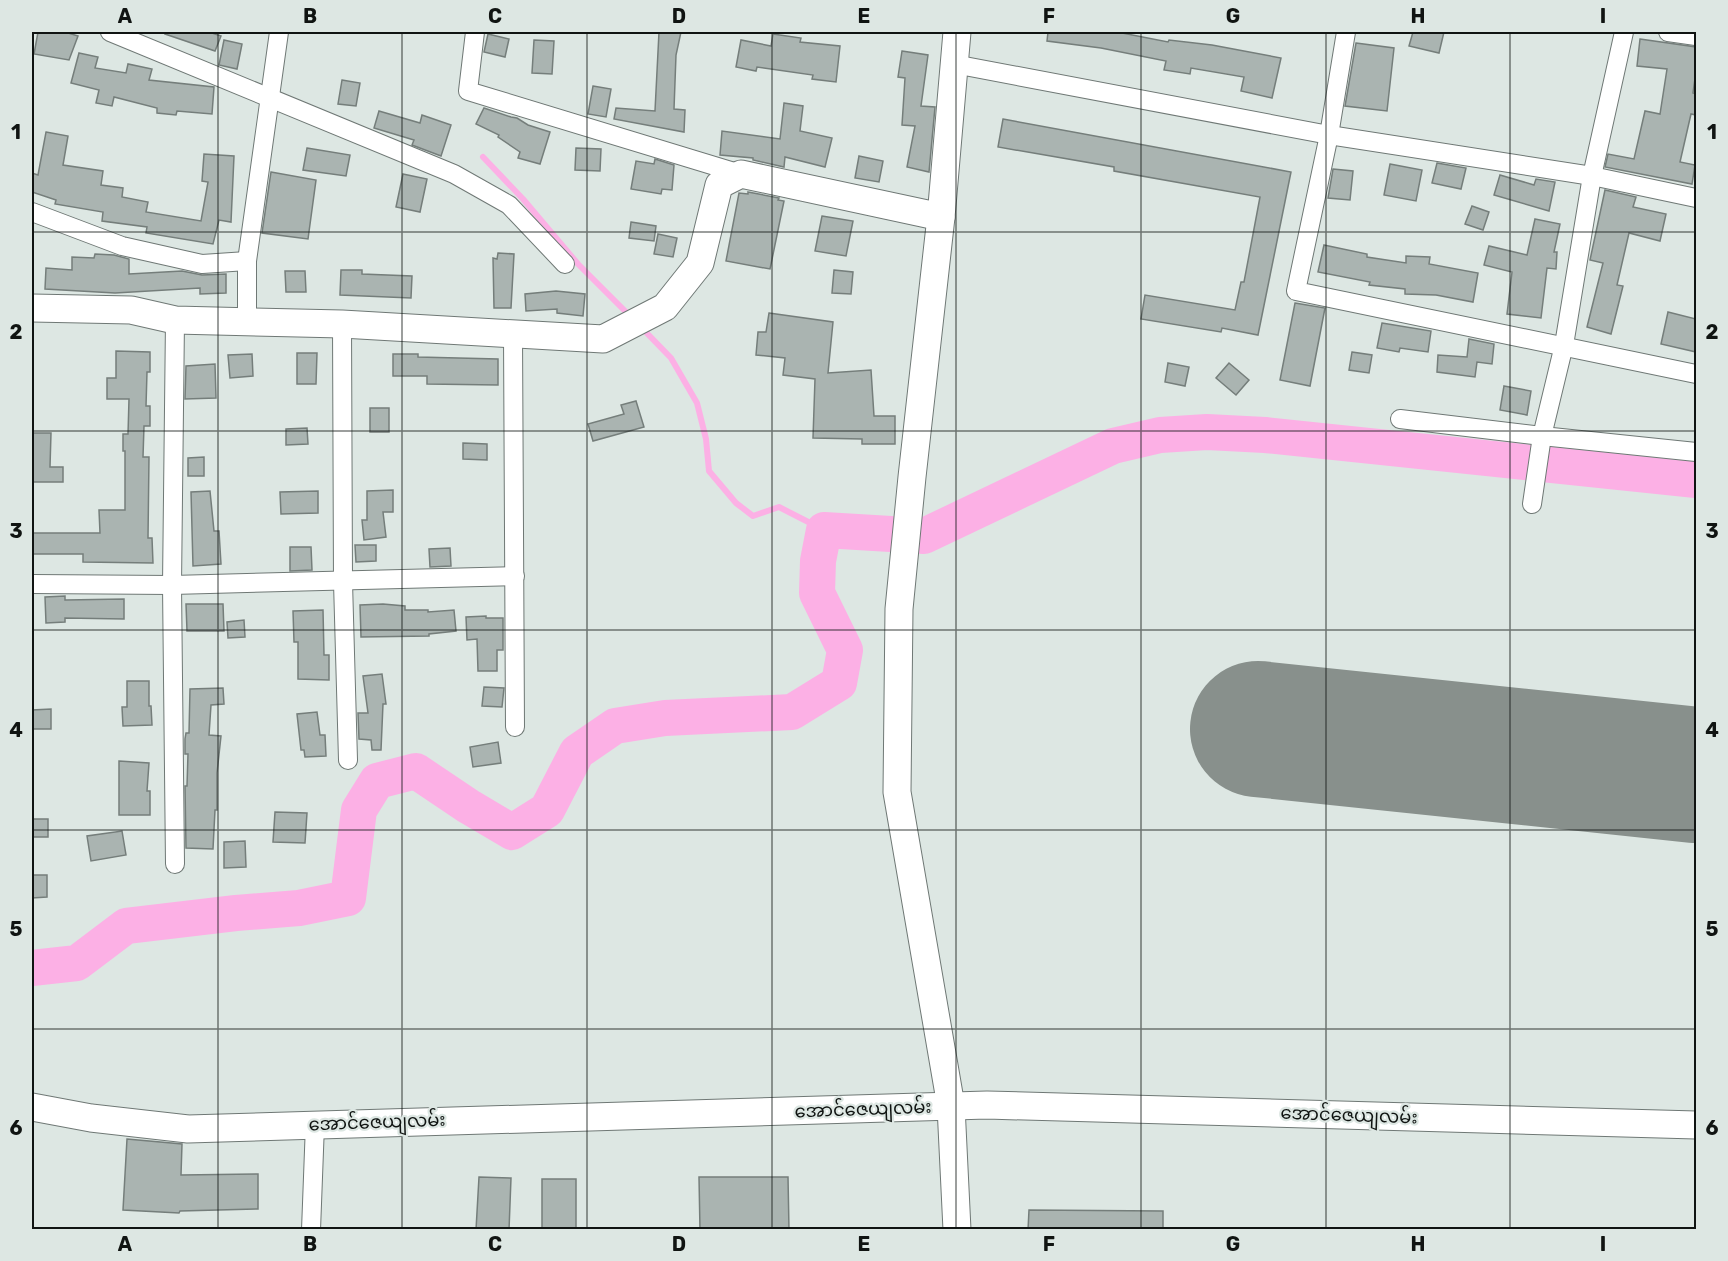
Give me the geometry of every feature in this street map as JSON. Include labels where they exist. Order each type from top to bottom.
[{"type":"street","points":[[110,32],[454,174],[509,205],[565,264]]},
{"type":"street","points":[[247,322],[247,261],[279,32]]},
{"type":"street","points":[[475,32],[468,91],[741,174],[941,218]]},
{"type":"street","points":[[957,32],[941,218],[899,609],[897,792],[951,1106],[957,1230]]},
{"type":"street","points":[[1346,32],[1329,135],[1296,291],[1696,374]]},
{"type":"street","points":[[1532,504],[1542,436],[1564,345],[1592,176],[1624,32]]},
{"type":"street","points":[[1668,32],[1696,36]]},
{"type":"street","points":[[954,64],[1329,135],[1592,176],[1696,198]]},
{"type":"street","points":[[32,308],[131,310],[175,320],[342,324],[603,339],[665,307],[700,263],[719,185],[741,174]]},
{"type":"street","points":[[32,212],[122,246],[202,264],[247,261]]},
{"type":"street","points":[[175,320],[172,585],[175,864]]},
{"type":"street","points":[[342,324],[343,582],[348,760]]},
{"type":"street","points":[[513,335],[515,727]]},
{"type":"street","points":[[1400,419],[1696,452]]},
{"type":"street","points":[[32,584],[172,585],[515,576]]},
{"type":"street","name":"အောင်ဇေယျလမ်း","points":[[32,1107],[91,1118],[188,1128],[987,1105],[1696,1125]]},
{"type":"street","points":[[311,1230],[315,1124]]},
{"type":"building","points":[[38,32],[65,32],[78,36],[69,60],[34,54]]},
{"type":"building","points":[[166,32],[209,32],[221,36],[215,51],[165,34]]},
{"type":"building","points":[[659,32],[681,32],[676,55],[674,109],[685,110],[684,132],[614,119],[616,108],[655,111]]},
{"type":"building","points":[[1048,32],[1117,32],[1168,42],[1169,40],[1212,45],[1281,58],[1272,98],[1241,91],[1244,77],[1191,68],[1190,74],[1164,70],[1166,61],[1101,48],[1047,41]]},
{"type":"building","points":[[1413,32],[1444,32],[1439,53],[1409,46]]},
{"type":"building","points":[[488,34],[509,39],[505,57],[484,52]]},
{"type":"building","points":[[773,34],[801,38],[800,42],[840,46],[836,82],[812,79],[813,75],[757,67],[756,71],[736,67],[741,40],[771,46]]},
{"type":"building","points":[[1640,39],[1696,47],[1693,93],[1696,94],[1696,115],[1691,114],[1680,162],[1695,165],[1692,184],[1605,167],[1608,154],[1634,159],[1645,111],[1660,114],[1667,69],[1637,66]]},
{"type":"building","points":[[224,40],[242,44],[237,69],[219,65]]},
{"type":"building","points":[[534,40],[554,41],[552,74],[532,73]]},
{"type":"building","points":[[1356,43],[1394,48],[1387,111],[1345,106]]},
{"type":"building","points":[[902,51],[928,55],[921,106],[935,107],[929,172],[907,167],[915,126],[902,125],[905,78],[898,77]]},
{"type":"building","points":[[79,53],[98,57],[95,68],[126,73],[128,64],[152,69],[149,80],[214,87],[212,114],[177,111],[176,115],[157,113],[157,108],[114,97],[112,106],[96,103],[99,90],[71,83]]},
{"type":"building","points":[[342,80],[360,83],[356,106],[338,104]]},
{"type":"building","points":[[593,86],[611,89],[606,117],[588,114]]},
{"type":"building","points":[[784,103],[803,106],[800,131],[832,138],[825,167],[785,157],[784,167],[753,160],[753,158],[720,155],[722,131],[780,139]]},
{"type":"building","points":[[484,108],[517,118],[528,125],[550,132],[540,164],[518,158],[520,152],[498,137],[499,135],[476,124]]},
{"type":"building","points":[[379,111],[420,123],[422,115],[451,125],[441,156],[412,145],[414,140],[374,128]]},
{"type":"building","points":[[1003,119],[1291,172],[1258,335],[1222,328],[1221,332],[1141,319],[1145,295],[1235,310],[1241,282],[1244,282],[1260,197],[1114,171],[1114,167],[998,147]]},
{"type":"building","points":[[46,132],[68,136],[63,165],[103,171],[101,185],[123,188],[122,197],[148,202],[146,212],[201,221],[208,182],[202,181],[204,154],[234,156],[231,222],[219,220],[213,244],[146,233],[147,227],[102,221],[103,212],[55,204],[56,200],[32,192],[32,173],[38,175]]},
{"type":"building","points":[[307,148],[350,155],[346,176],[303,170]]},
{"type":"building","points":[[576,148],[601,149],[600,171],[575,170]]},
{"type":"building","points":[[859,156],[883,161],[879,182],[855,178]]},
{"type":"building","points":[[655,159],[674,165],[672,190],[662,189],[661,194],[631,189],[636,161],[654,164]]},
{"type":"building","points":[[1437,163],[1466,168],[1461,189],[1432,183]]},
{"type":"building","points":[[1390,164],[1422,170],[1416,201],[1384,195]]},
{"type":"building","points":[[1333,169],[1353,171],[1350,200],[1328,198]]},
{"type":"building","points":[[271,172],[316,180],[308,239],[262,233]]},
{"type":"building","points":[[403,174],[427,179],[420,212],[396,207]]},
{"type":"building","points":[[1500,175],[1534,185],[1536,179],[1555,182],[1549,211],[1494,195]]},
{"type":"building","points":[[1605,190],[1636,197],[1633,207],[1666,214],[1660,241],[1629,233],[1617,285],[1623,286],[1611,334],[1587,327],[1603,263],[1590,260]]},
{"type":"building","points":[[748,192],[784,201],[770,269],[726,261],[739,193],[748,194]]},
{"type":"building","points":[[1472,206],[1489,212],[1483,230],[1465,224]]},
{"type":"building","points":[[822,216],[853,221],[846,256],[815,251]]},
{"type":"building","points":[[1535,219],[1560,224],[1554,252],[1557,252],[1556,269],[1547,268],[1541,318],[1507,314],[1512,272],[1484,265],[1489,246],[1527,255]]},
{"type":"building","points":[[631,222],[656,226],[654,241],[629,238]]},
{"type":"building","points":[[658,234],[677,238],[673,257],[654,254]]},
{"type":"building","points":[[1324,245],[1367,254],[1367,257],[1406,263],[1406,256],[1430,257],[1429,264],[1478,273],[1473,302],[1436,295],[1405,294],[1405,289],[1369,285],[1370,282],[1318,272]]},
{"type":"building","points":[[498,253],[514,254],[511,308],[494,308],[493,258],[497,259]]},
{"type":"building","points":[[95,254],[129,259],[129,274],[182,271],[202,275],[226,274],[226,293],[200,294],[200,288],[115,293],[45,289],[46,268],[72,270],[72,257],[94,258]]},
{"type":"building","points":[[341,270],[362,270],[362,274],[412,276],[411,298],[340,295]]},
{"type":"building","points":[[834,270],[853,272],[851,294],[832,293]]},
{"type":"building","points":[[285,271],[305,271],[306,292],[286,292]]},
{"type":"building","points":[[556,291],[585,294],[583,316],[557,313],[557,309],[526,311],[525,294]]},
{"type":"building","points":[[1295,303],[1325,308],[1310,386],[1280,380]]},
{"type":"building","points":[[1668,312],[1696,319],[1696,352],[1661,344]]},
{"type":"building","points":[[769,313],[833,322],[828,373],[871,370],[874,416],[895,416],[895,444],[862,444],[862,439],[813,438],[815,379],[783,375],[785,358],[756,355],[758,332],[766,332]]},
{"type":"building","points":[[1382,323],[1431,331],[1428,352],[1400,348],[1399,352],[1377,348]]},
{"type":"building","points":[[1469,339],[1494,344],[1492,364],[1477,362],[1475,377],[1437,372],[1438,355],[1467,357]]},
{"type":"building","points":[[116,351],[150,352],[146,406],[150,406],[150,426],[144,426],[143,457],[149,457],[148,538],[152,538],[153,563],[83,562],[83,554],[32,554],[32,533],[100,533],[99,510],[125,510],[123,434],[128,434],[129,399],[107,399],[107,378],[116,378]]},
{"type":"building","points":[[1352,352],[1372,355],[1369,373],[1349,370]]},
{"type":"building","points":[[297,353],[317,353],[316,384],[297,384]]},
{"type":"building","points":[[252,354],[253,376],[230,378],[228,355]]},
{"type":"building","points":[[393,354],[418,354],[418,357],[498,359],[498,385],[427,384],[427,376],[393,376]]},
{"type":"building","points":[[1168,363],[1189,367],[1185,386],[1165,382]]},
{"type":"building","points":[[1229,363],[1249,380],[1236,395],[1216,378]]},
{"type":"building","points":[[215,364],[216,398],[185,399],[186,366]]},
{"type":"building","points":[[1504,386],[1531,391],[1527,415],[1500,410]]},
{"type":"building","points":[[636,401],[644,427],[593,441],[588,424],[624,414],[621,405]]},
{"type":"building","points":[[370,408],[389,408],[389,432],[370,432]]},
{"type":"building","points":[[307,428],[308,444],[286,445],[286,429]]},
{"type":"building","points":[[32,433],[51,433],[50,467],[63,467],[63,482],[32,482]]},
{"type":"building","points":[[463,443],[487,444],[487,460],[463,459]]},
{"type":"building","points":[[204,457],[204,476],[188,476],[188,458]]},
{"type":"building","points":[[393,490],[393,512],[383,512],[386,537],[364,540],[362,520],[367,520],[367,491]]},
{"type":"building","points":[[210,491],[214,531],[219,531],[221,564],[193,566],[191,492]]},
{"type":"building","points":[[318,491],[318,513],[281,514],[280,492]]},
{"type":"building","points":[[355,545],[376,545],[376,561],[356,562]]},
{"type":"building","points":[[290,547],[311,547],[312,570],[290,571]]},
{"type":"building","points":[[450,548],[451,566],[430,567],[429,549]]},
{"type":"building","points":[[65,596],[65,600],[124,599],[124,619],[65,618],[65,622],[46,623],[45,597]]},
{"type":"building","points":[[186,604],[223,604],[224,631],[187,631]]},
{"type":"building","points":[[360,605],[405,606],[405,610],[428,610],[428,612],[454,610],[456,631],[429,634],[429,636],[361,637]]},
{"type":"building","points":[[323,610],[324,655],[329,655],[329,680],[298,679],[298,642],[294,642],[293,611]]},
{"type":"building","points":[[486,616],[486,618],[503,618],[503,650],[497,650],[497,671],[478,671],[477,639],[467,640],[466,617]]},
{"type":"building","points":[[244,620],[245,637],[228,638],[227,622]]},
{"type":"building","points":[[382,674],[386,704],[383,704],[381,750],[372,750],[371,740],[359,739],[358,713],[368,713],[363,676]]},
{"type":"building","points":[[127,681],[149,681],[152,725],[123,726],[122,707],[127,707]]},
{"type":"building","points":[[484,687],[504,688],[502,707],[482,706]]},
{"type":"building","points":[[223,688],[224,704],[211,705],[209,735],[221,736],[213,849],[186,848],[185,786],[187,786],[188,754],[185,754],[185,739],[186,733],[189,733],[190,689]]},
{"type":"building","points":[[51,709],[51,729],[32,729],[32,710]]},
{"type":"building","points":[[317,712],[320,735],[325,735],[326,756],[305,757],[304,750],[301,750],[297,714]]},
{"type":"building","points":[[498,742],[501,763],[473,767],[470,747]]},
{"type":"building","points":[[119,761],[149,763],[147,791],[150,791],[150,815],[119,815]]},
{"type":"building","points":[[275,812],[307,813],[305,843],[273,842]]},
{"type":"building","points":[[32,819],[48,819],[48,837],[32,837]]},
{"type":"building","points":[[122,831],[126,855],[91,861],[87,836]]},
{"type":"building","points":[[245,841],[246,867],[224,868],[224,842]]},
{"type":"building","points":[[32,875],[47,875],[47,897],[32,898]]},
{"type":"building","points":[[127,1139],[182,1144],[181,1175],[258,1174],[258,1209],[180,1211],[179,1213],[123,1210]]},
{"type":"building","points":[[479,1177],[511,1178],[509,1230],[476,1230]]},
{"type":"building","points":[[699,1177],[788,1177],[789,1230],[700,1230]]},
{"type":"building","points":[[542,1179],[576,1179],[576,1230],[542,1230]]},
{"type":"building","points":[[1029,1210],[1163,1211],[1163,1230],[1028,1230]]},
{"type":"waterway","points":[[483,157],[523,199],[578,264],[631,317]]},
{"type":"waterway","points":[[640,326],[671,358],[697,403],[706,439],[709,471],[736,503],[753,516],[779,507],[824,530]]},
{"type":"waterway","points":[[32,968],[77,963],[126,926],[299,908],[348,898],[359,810],[377,781],[416,771],[512,832],[547,810],[577,752],[615,726],[665,718],[792,712],[839,683],[845,650],[817,593],[818,561],[824,530],[924,536],[1113,446],[1160,435],[1207,432],[1265,435],[1696,480]]},
{"type":"runway","points":[[1258,729],[1696,775]]}]
